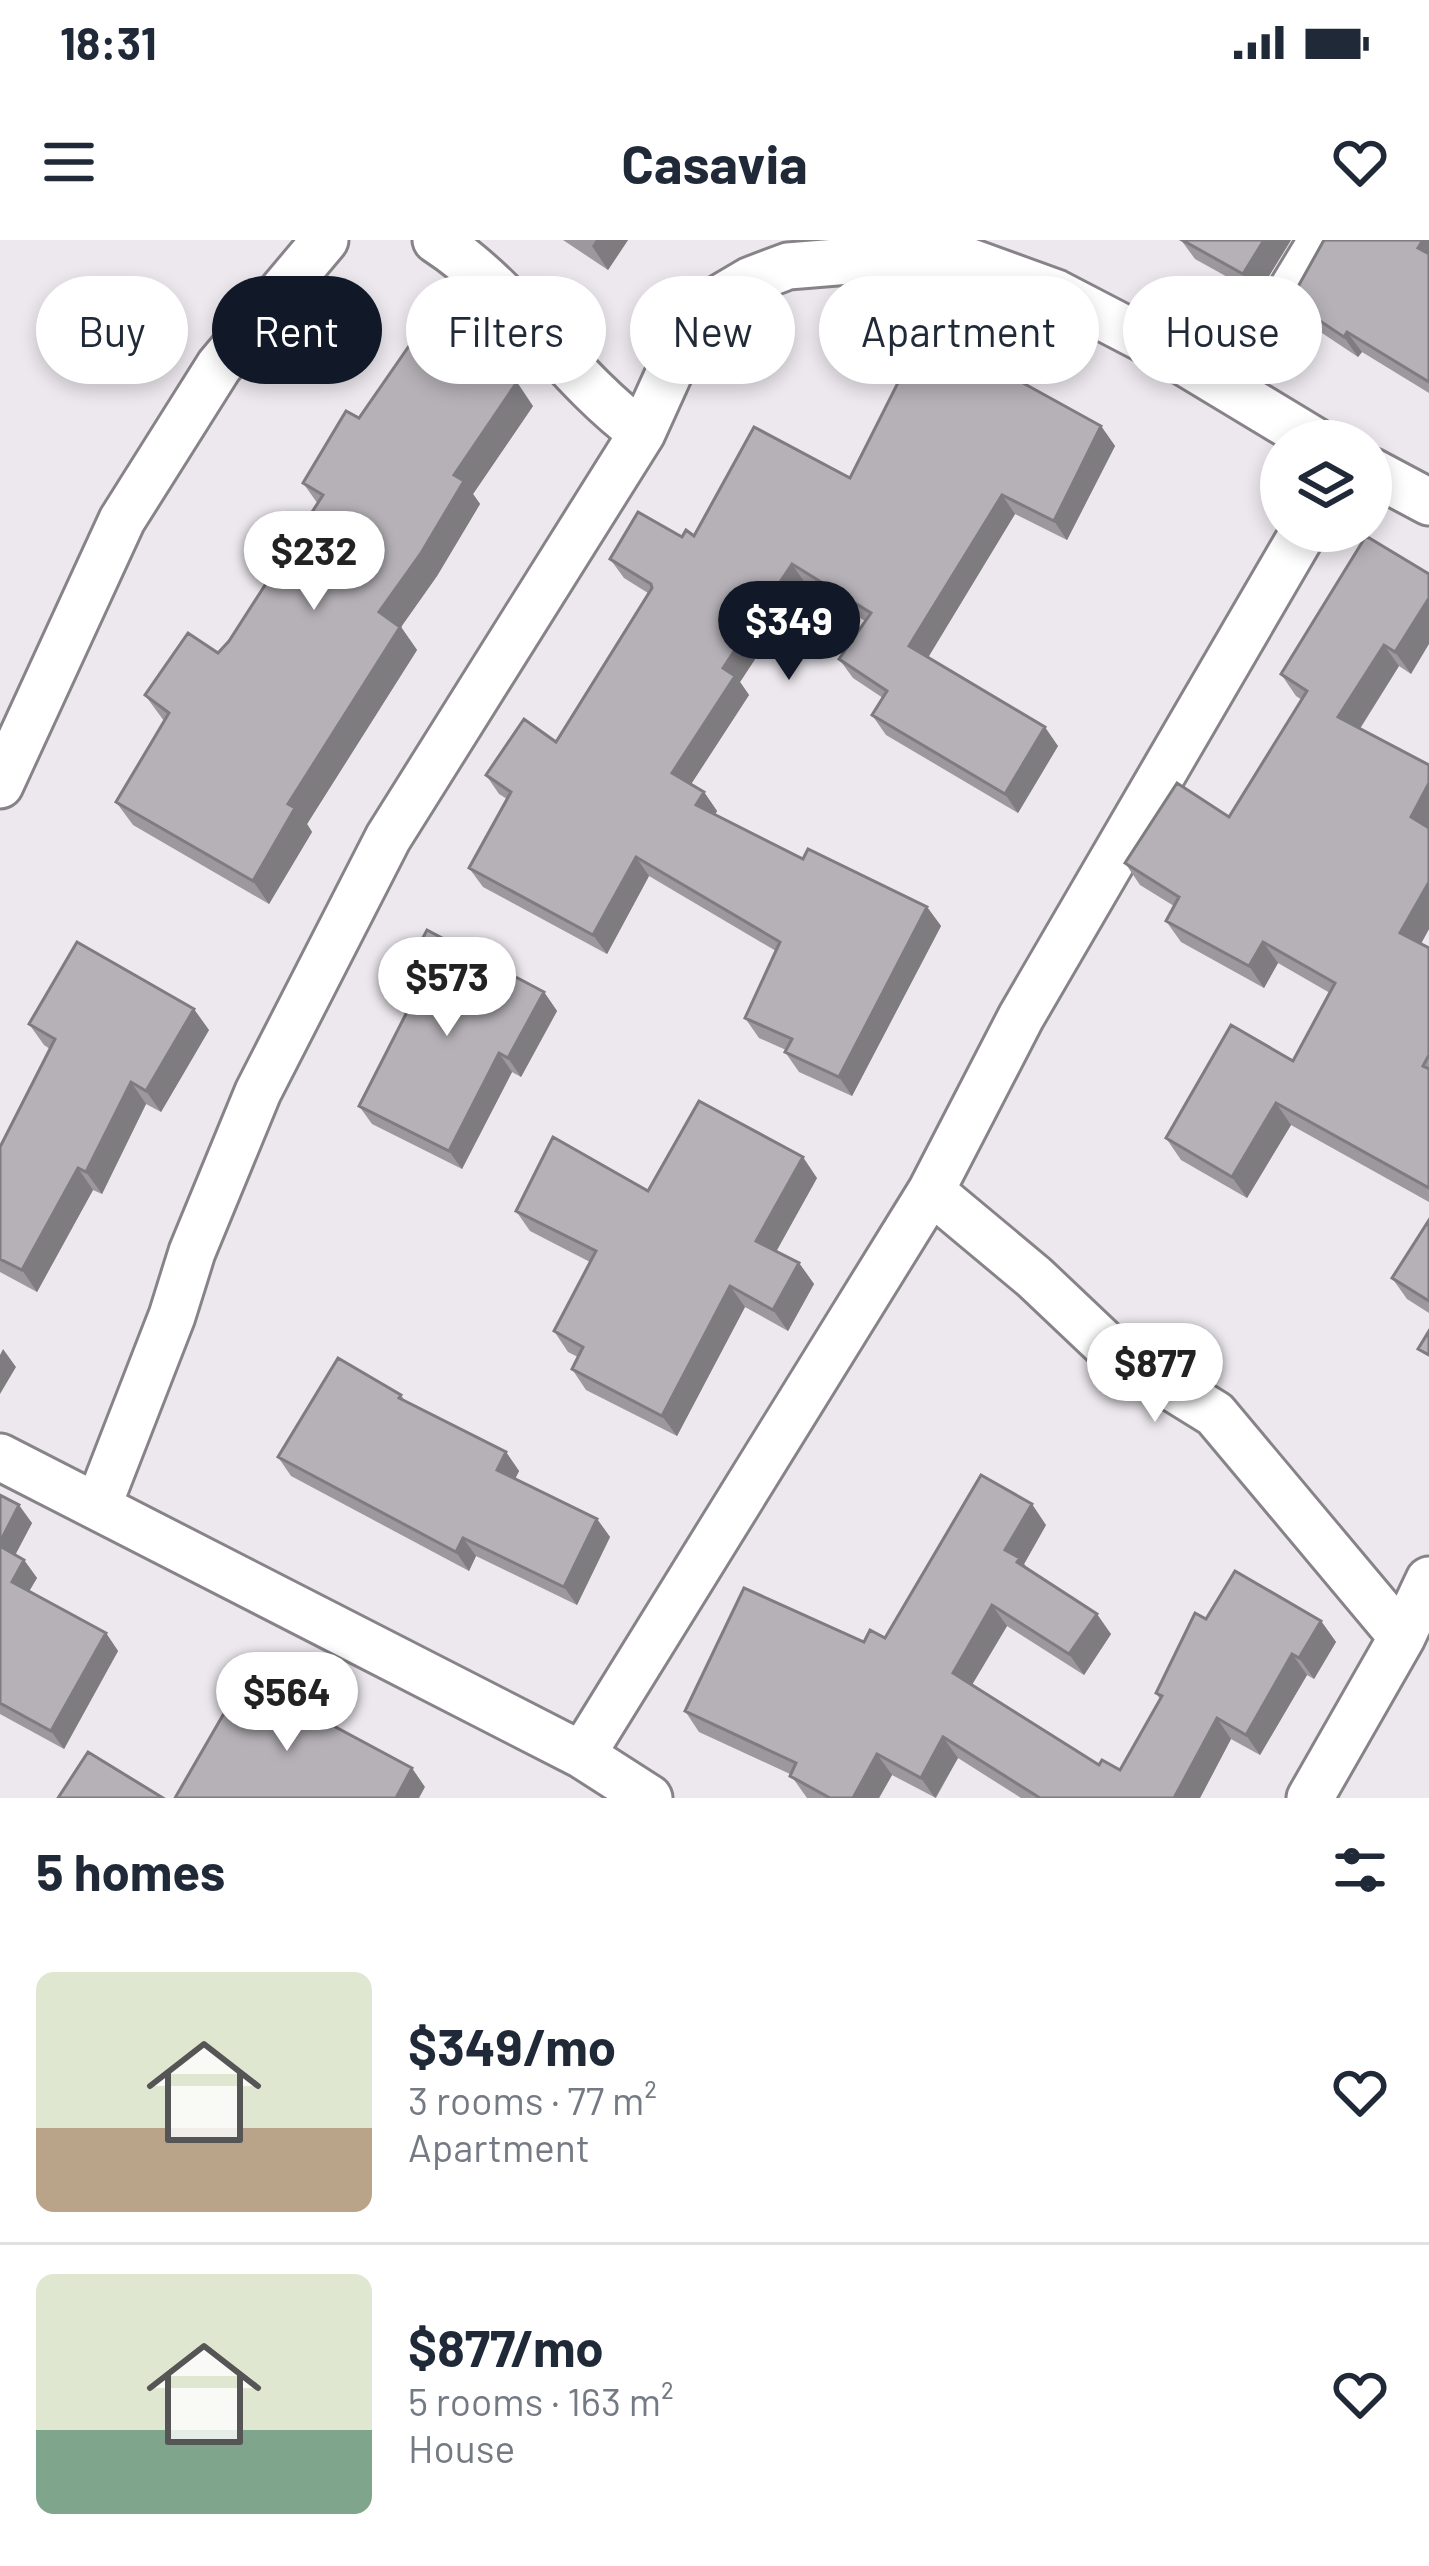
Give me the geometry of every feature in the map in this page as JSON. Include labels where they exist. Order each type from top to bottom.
[{"type":"street","points":[[0,784],[122,520],[219,366],[325,240]]},
{"type":"street","points":[[436,240],[487,279],[574,375],[642,433]]},
{"type":"street","points":[[1231,390],[1322,240]]},
{"type":"street","points":[[98,1506],[192,1252],[258,1093],[388,838],[642,433],[686,338],[712,303],[788,266],[823,260],[922,255],[968,261],[1056,293],[1156,345],[1281,420]]},
{"type":"street","points":[[1392,482],[1429,502]]},
{"type":"street","points":[[582,1755],[931,1191],[1021,1017],[1292,552]]},
{"type":"street","points":[[931,1191],[1034,1277],[1110,1349],[1215,1414],[1402,1637]]},
{"type":"street","points":[[0,1457],[582,1755],[649,1798]]},
{"type":"street","points":[[1310,1798],[1402,1637],[1429,1580]]},
{"type":"building","points":[[1182,240],[1264,240],[1243,274]]},
{"type":"building","points":[[1324,240],[1423,240],[1418,248],[1429,254],[1429,382],[1347,332],[1344,337],[1322,322],[1322,276],[1304,276]]},
{"type":"building","points":[[406,350],[406,384],[516,384],[454,475],[464,481],[379,612],[400,627],[288,804],[295,808],[253,881],[116,802],[169,713],[145,695],[188,633],[218,653],[229,641],[323,495],[303,483],[346,411],[359,418]]},
{"type":"building","points":[[897,384],[1025,384],[1101,426],[1054,521],[1002,495],[909,646],[1045,727],[1005,794],[872,715],[887,691],[839,659],[871,613],[792,564],[723,668],[735,676],[672,773],[704,792],[696,805],[803,859],[808,849],[927,907],[839,1077],[785,1052],[792,1039],[745,1018],[780,942],[636,857],[593,935],[469,868],[511,792],[486,775],[524,719],[556,742],[652,588],[610,559],[638,512],[682,537],[686,530],[694,536],[754,427],[850,478]]},
{"type":"building","points":[[1356,552],[1392,552],[1429,574],[1429,598],[1395,652],[1384,645],[1338,717],[1429,765],[1429,783],[1411,817],[1429,828],[1429,882],[1400,933],[1429,948],[1429,1055],[1423,1066],[1429,1069],[1429,1188],[1276,1103],[1232,1177],[1166,1138],[1231,1025],[1293,1061],[1335,983],[1263,942],[1249,966],[1166,921],[1179,897],[1125,863],[1177,783],[1229,817],[1307,691],[1281,674]]},
{"type":"building","points":[[427,930],[544,992],[508,1058],[499,1053],[449,1151],[359,1106],[410,1006],[392,996]]},
{"type":"building","points":[[77,942],[194,1009],[146,1091],[131,1082],[86,1172],[78,1168],[22,1270],[0,1259],[0,1147],[55,1039],[29,1024]]},
{"type":"building","points":[[699,1101],[803,1157],[756,1241],[799,1263],[773,1310],[730,1286],[662,1416],[572,1369],[583,1347],[554,1331],[596,1251],[516,1211],[553,1137],[648,1191]]},
{"type":"building","points":[[1429,1220],[1429,1301],[1392,1278]]},
{"type":"building","points":[[1429,1331],[1429,1355],[1418,1349]]},
{"type":"building","points":[[338,1358],[401,1395],[399,1398],[506,1452],[497,1470],[597,1519],[564,1587],[463,1538],[456,1552],[278,1457]]},
{"type":"building","points":[[981,1475],[1032,1504],[1005,1550],[1097,1614],[1069,1654],[992,1605],[953,1673],[1099,1765],[1102,1760],[1120,1770],[1162,1696],[1156,1693],[1195,1613],[1206,1619],[1235,1571],[1321,1621],[1299,1658],[1292,1654],[1246,1735],[1217,1718],[1174,1798],[1040,1798],[943,1737],[921,1778],[877,1754],[853,1798],[830,1798],[790,1776],[796,1763],[685,1711],[744,1588],[864,1642],[870,1630],[885,1638]]},
{"type":"building","points":[[0,1495],[19,1505],[0,1542]]},
{"type":"building","points":[[0,1546],[24,1560],[12,1582],[106,1633],[51,1731],[0,1703]]},
{"type":"building","points":[[249,1670],[307,1704],[304,1710],[412,1768],[396,1798],[175,1798]]},
{"type":"building","points":[[88,1752],[163,1798],[58,1798]]}]
